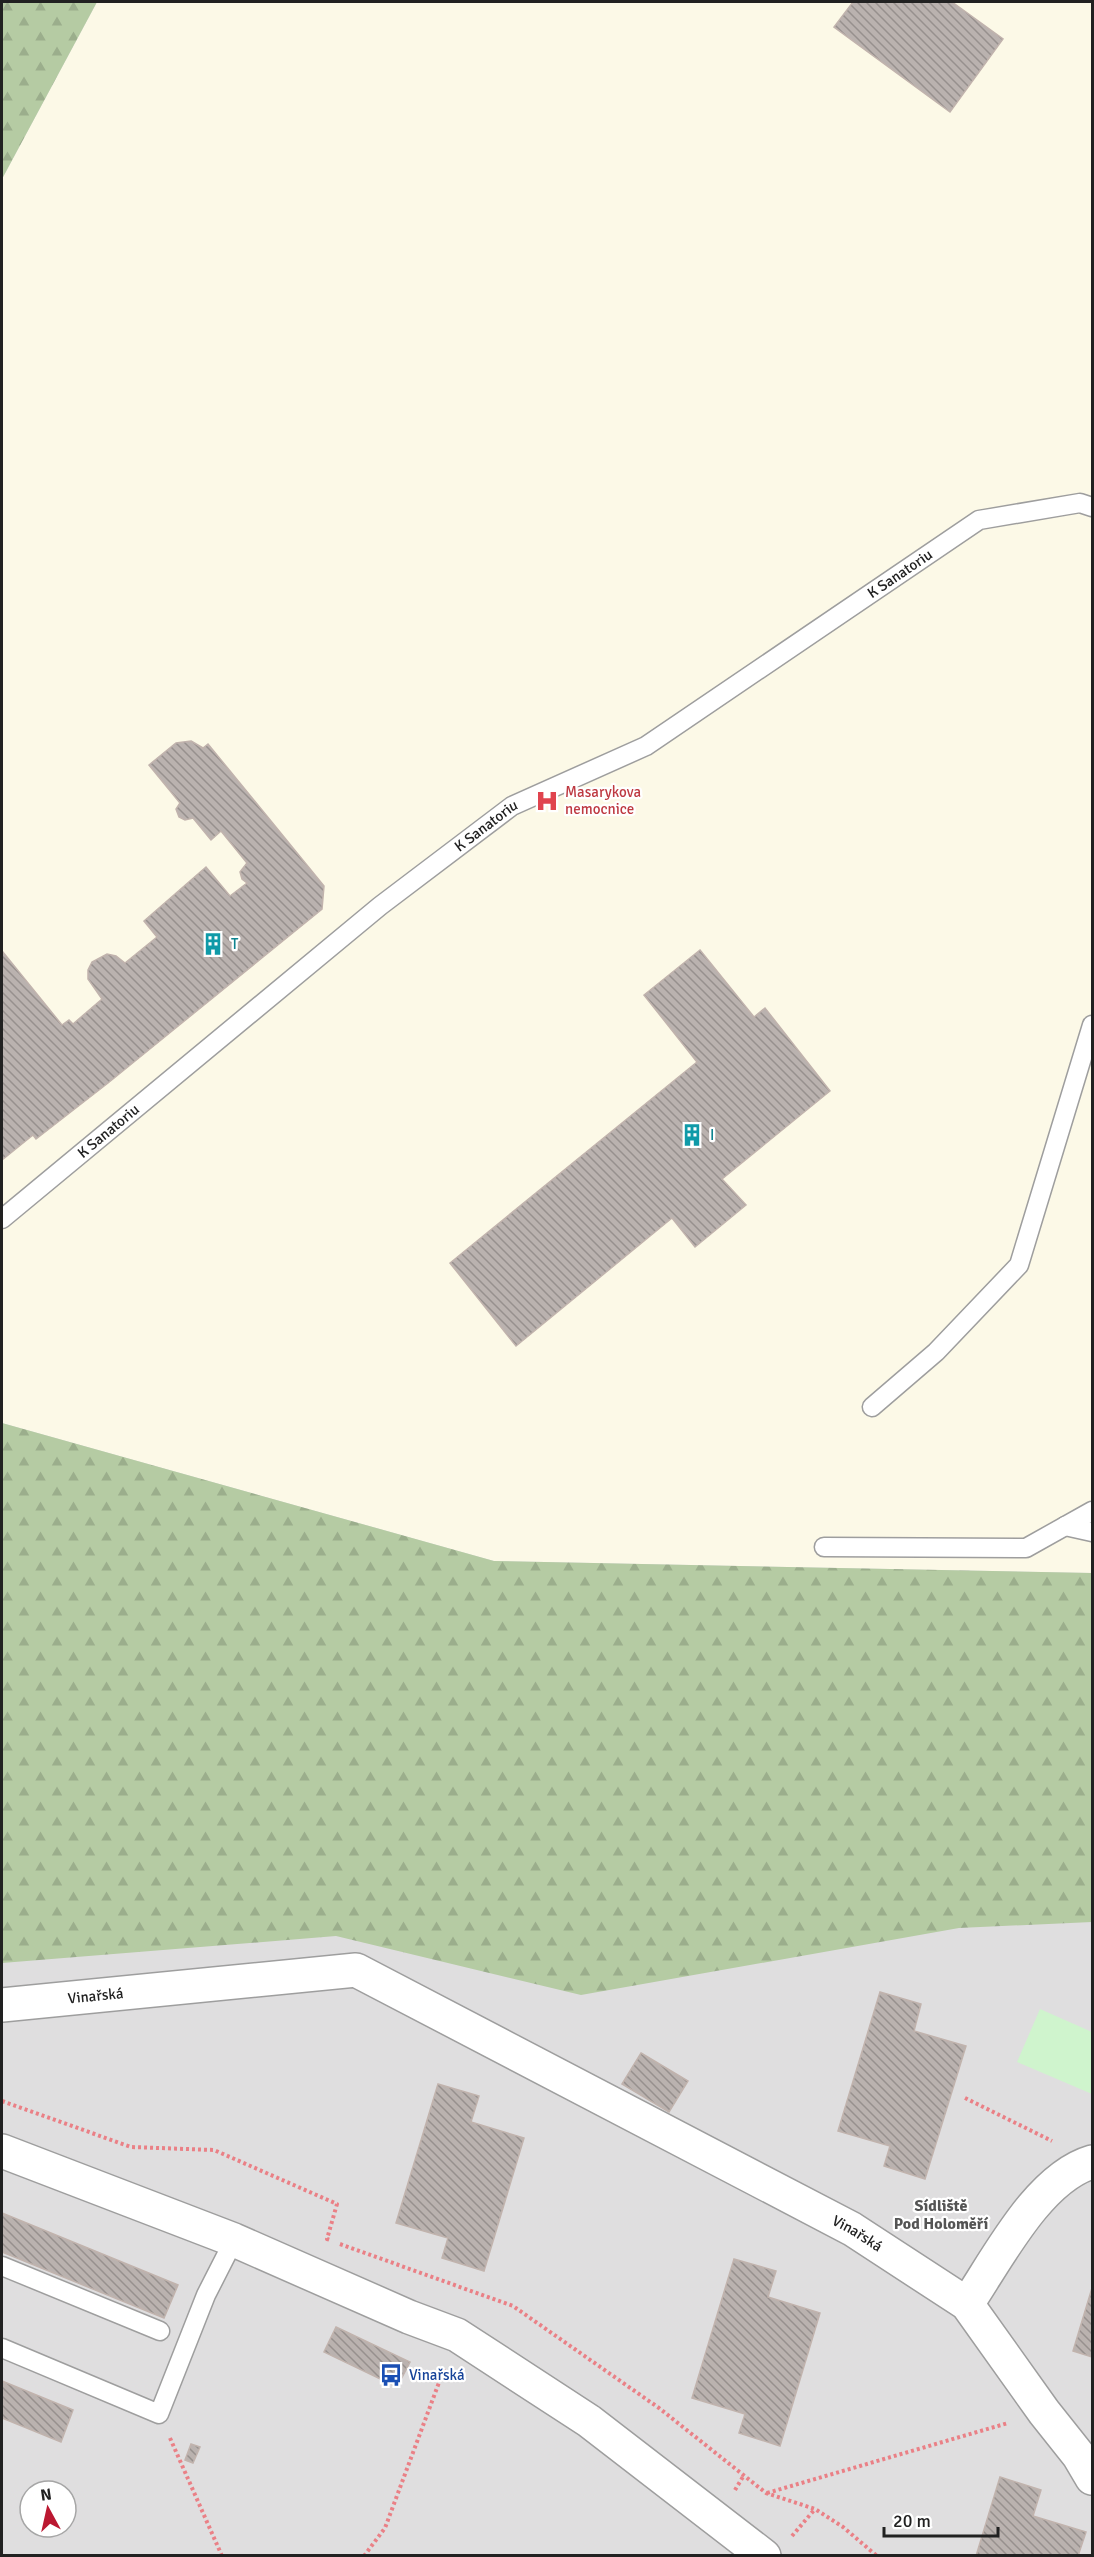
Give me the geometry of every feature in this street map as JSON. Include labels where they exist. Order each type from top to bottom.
[{"type":"street","name":"Vinařská","points":[[2,2005],[356,1970],[852,2229],[967,2304],[1044,2412],[1079,2456],[1092,2478]]},
{"type":"street","points":[[2,2151],[234,2240],[409,2317],[457,2335],[776,2548]]},
{"type":"street","points":[[967,2304],[1036,2200],[1077,2167],[1092,2162]]},
{"type":"lane","name":"K Sanatoriu","points":[[2,1219],[380,906],[512,806],[646,746],[979,520],[1080,503],[1092,507]]},
{"type":"lane","points":[[872,1407],[936,1352],[1019,1265],[1092,1025]]},
{"type":"lane","points":[[824,1547],[1026,1548],[1092,1511]]},
{"type":"lane","points":[[1065,1526],[1092,1532]]},
{"type":"lane","points":[[2,2348],[159,2414],[206,2295],[234,2240]]},
{"type":"lane","points":[[2,2266],[160,2331]]},
{"type":"path","points":[[965,2098],[1060,2146]]},
{"type":"path","points":[[2,2102],[131,2147],[214,2150],[338,2204],[327,2240],[513,2306],[659,2408],[766,2493],[815,2509],[843,2527],[877,2556]]},
{"type":"path","points":[[364,2556],[385,2528],[457,2335]]},
{"type":"path","points":[[766,2493],[1044,2412]]},
{"type":"path","points":[[159,2414],[222,2556]]},
{"type":"path","points":[[776,2548],[815,2509]]},
{"type":"shaded area","points":[[2,2],[1092,2],[1092,2555],[2,2556]]},
{"type":"shaded area","name":"Masarykova nemocnice","points":[[97,2],[1092,2],[1092,1573],[494,1561],[2,1423],[2,179]]},
{"type":"green space","points":[[2,2],[97,2],[2,179]]},
{"type":"green space","points":[[2,1423],[494,1561],[1092,1573],[1092,1922],[959,1928],[581,1995],[336,1936],[2,1963]]},
{"type":"green space","points":[[1040,2009],[1092,2032],[1092,2094],[1017,2062]]},
{"type":"building","points":[[853,2],[952,2],[1003,39],[950,112],[834,27]]},
{"type":"building","name":"T","points":[[191,741],[203,748],[208,744],[324,886],[322,909],[108,1083],[36,1139],[33,1135],[2,1160],[2,953],[62,1025],[69,1020],[73,1024],[102,999],[88,979],[88,970],[92,962],[107,954],[116,956],[125,963],[157,937],[144,921],[206,867],[230,896],[247,883],[242,879],[240,872],[247,863],[221,831],[211,840],[193,818],[185,820],[179,817],[176,809],[180,803],[149,765],[176,743]]},
{"type":"building","name":"I","points":[[700,950],[754,1017],[765,1008],[830,1091],[722,1179],[746,1205],[695,1247],[672,1218],[516,1346],[450,1263],[697,1062],[644,995]]},
{"type":"building","points":[[880,1992],[921,2004],[914,2031],[966,2046],[925,2179],[884,2166],[890,2146],[838,2131]]},
{"type":"building","points":[[641,2053],[688,2081],[669,2112],[622,2084]]},
{"type":"building","points":[[438,2084],[479,2096],[471,2122],[524,2138],[484,2271],[442,2258],[448,2238],[396,2223]]},
{"type":"building","points":[[2,2213],[178,2285],[164,2318],[2,2252]]},
{"type":"building","points":[[734,2259],[776,2271],[768,2297],[820,2313],[780,2446],[739,2433],[745,2414],[692,2398]]},
{"type":"building","points":[[1092,2288],[1092,2357],[1073,2351]]},
{"type":"building","points":[[336,2327],[410,2362],[397,2387],[324,2352]]},
{"type":"building","points":[[2,2381],[73,2410],[61,2442],[2,2418]]},
{"type":"building","points":[[191,2444],[200,2447],[193,2463],[185,2460]]},
{"type":"building","points":[[1000,2477],[1041,2490],[1033,2516],[1086,2532],[1078,2556],[976,2556]]},
{"type":"place","name":"Masarykova nemocnice","points":[[547,801]]},
{"type":"place","name":"T","points":[[213,944]]},
{"type":"place","name":"I","points":[[692,1135]]},
{"type":"place","name":"Vinařská","points":[[391,2375]]},
{"type":"district","name":"Sídliště Pod Holoměří","points":[[941,2215]]}]
